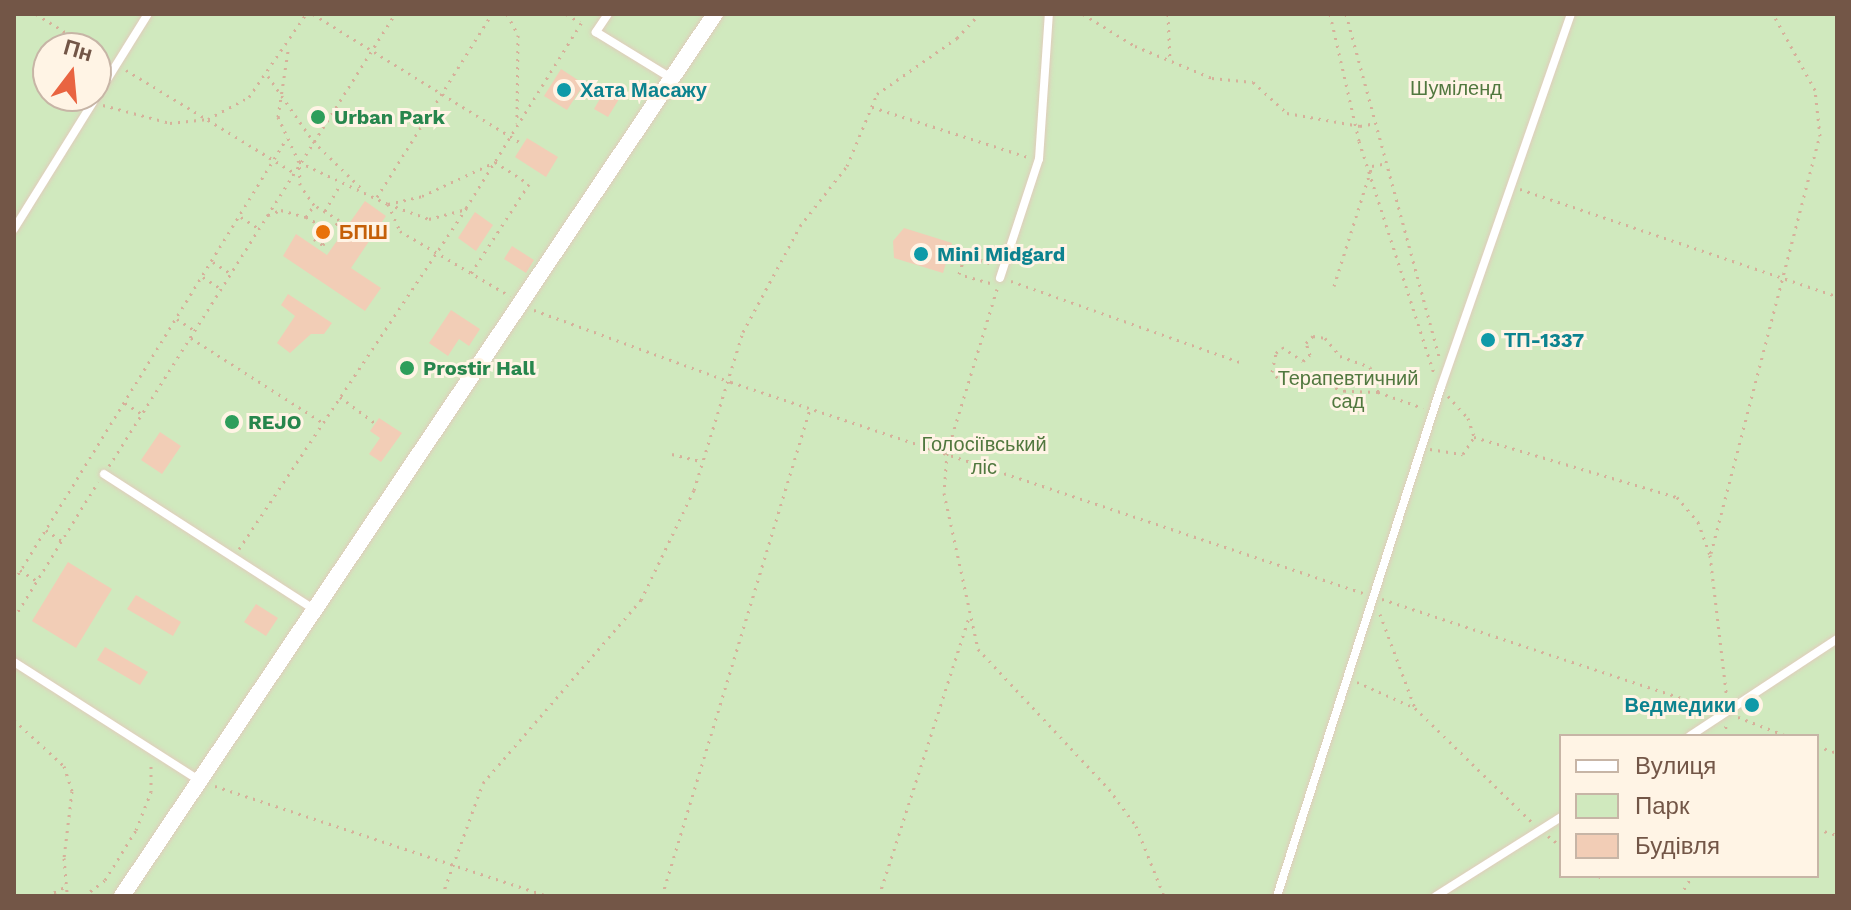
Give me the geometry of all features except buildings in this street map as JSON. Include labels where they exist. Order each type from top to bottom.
[{"type":"street","points":[[122,896],[715,14]]},
{"type":"lane","points":[[112,71],[148,14]]},
{"type":"lane","points":[[608,14],[596,32],[671,78]]},
{"type":"lane","points":[[999,282],[1039,159],[1049,14]]},
{"type":"lane","points":[[1277,896],[1441,387],[1571,14]]},
{"type":"lane","points":[[14,229],[87,112]]},
{"type":"lane","points":[[104,474],[316,611]]},
{"type":"lane","points":[[1693,734],[1837,639]]},
{"type":"lane","points":[[14,662],[200,781]]},
{"type":"lane","points":[[133,739],[139,731]]},
{"type":"lane","points":[[1436,896],[1559,818]]},
{"type":"path","points":[[36,14],[65,32]]},
{"type":"path","points":[[112,109],[135,118],[208,119],[249,97],[289,47],[306,14]]},
{"type":"path","points":[[313,14],[438,96],[521,143]]},
{"type":"path","points":[[14,618],[395,14]]},
{"type":"path","points":[[377,198],[492,14]]},
{"type":"path","points":[[507,14],[518,35],[517,127]]},
{"type":"path","points":[[566,14],[596,32]]},
{"type":"path","points":[[442,896],[483,783],[641,600],[694,490],[701,461],[731,382],[743,332],[800,226],[847,166],[872,107],[891,80],[957,38],[979,14]]},
{"type":"path","points":[[1083,14],[1170,61],[1212,78],[1253,82],[1287,113],[1360,126],[1376,123]]},
{"type":"path","points":[[1168,14],[1170,61]]},
{"type":"path","points":[[1330,14],[1360,126],[1359,141],[1372,166],[1426,359],[1441,387],[1468,418],[1474,437]]},
{"type":"path","points":[[1346,14],[1439,348],[1441,387]]},
{"type":"path","points":[[1710,555],[1820,136],[1815,90],[1773,14]]},
{"type":"path","points":[[233,558],[466,208],[581,23]]},
{"type":"path","points":[[266,216],[281,210],[306,217],[322,226],[314,239],[323,245],[339,220],[314,205],[300,185],[299,162],[278,117],[280,86],[289,47]]},
{"type":"path","points":[[112,61],[293,172]]},
{"type":"path","points":[[268,76],[280,86],[313,141],[364,191]]},
{"type":"path","points":[[872,107],[1039,159]]},
{"type":"path","points":[[14,581],[287,138]]},
{"type":"path","points":[[299,162],[339,185],[364,191],[388,204],[429,219],[466,208]]},
{"type":"path","points":[[470,275],[529,184],[495,162]]},
{"type":"path","points":[[388,204],[422,196],[495,162]]},
{"type":"path","points":[[1372,166],[1387,163]]},
{"type":"path","points":[[1334,286],[1372,166]]},
{"type":"path","points":[[325,211],[339,185]]},
{"type":"path","points":[[1509,185],[1837,296]]},
{"type":"path","points":[[388,204],[400,231],[433,256],[523,303],[731,382],[1728,713],[1782,734]]},
{"type":"path","points":[[306,217],[314,205]]},
{"type":"path","points":[[241,217],[258,228]]},
{"type":"path","points":[[1004,267],[965,255],[959,274],[999,282],[1243,363]]},
{"type":"path","points":[[213,262],[231,273]]},
{"type":"path","points":[[203,277],[221,289]]},
{"type":"path","points":[[999,282],[947,453],[944,493],[978,649],[1109,789],[1136,826],[1164,896]]},
{"type":"path","points":[[177,319],[195,331]]},
{"type":"path","points":[[1378,392],[1370,367],[1340,356],[1325,338],[1313,336],[1303,361],[1282,347],[1276,353],[1272,372],[1283,383],[1309,378],[1345,391],[1378,392],[1434,411]]},
{"type":"path","points":[[191,338],[322,422]]},
{"type":"path","points":[[340,397],[375,423]]},
{"type":"path","points":[[125,403],[142,414]]},
{"type":"path","points":[[662,896],[810,409]]},
{"type":"path","points":[[1474,437],[1677,497],[1698,522],[1710,555],[1728,713]]},
{"type":"path","points":[[1423,447],[1463,454],[1474,437]]},
{"type":"path","points":[[672,454],[701,461]]},
{"type":"path","points":[[46,530],[62,541]]},
{"type":"path","points":[[20,570],[37,581]]},
{"type":"path","points":[[1374,596],[1415,708]]},
{"type":"path","points":[[879,896],[970,615]]},
{"type":"path","points":[[1348,678],[1415,708],[1559,844]]},
{"type":"path","points":[[14,720],[64,766],[72,791],[67,896]]},
{"type":"path","points":[[84,896],[105,880],[136,830],[151,792],[152,752]]},
{"type":"path","points":[[200,781],[548,896]]},
{"type":"path","points":[[1680,896],[1691,878]]},
{"type":"path","points":[[47,896],[65,888]]},
{"type":"green space","name":"Голосіївський ліс","points":[[14,14],[1837,14],[1837,896],[14,896]]},
{"type":"place","name":"Хата Масажу","points":[[564,90]]},
{"type":"place","name":"Urban Park","points":[[318,117]]},
{"type":"place","name":"БПШ","points":[[323,232]]},
{"type":"place","name":"Mini Midgard","points":[[921,254]]},
{"type":"place","name":"ТП-1337","points":[[1488,340]]},
{"type":"place","name":"Prostir Hall","points":[[407,368]]},
{"type":"place","name":"REJO","points":[[232,422]]},
{"type":"place","name":"Ведмедики","points":[[1752,705]]},
{"type":"park label","name":"Шуміленд","points":[[1456,88]]},
{"type":"park label","name":"Терапевтичний сад","points":[[1348,390]]}]
